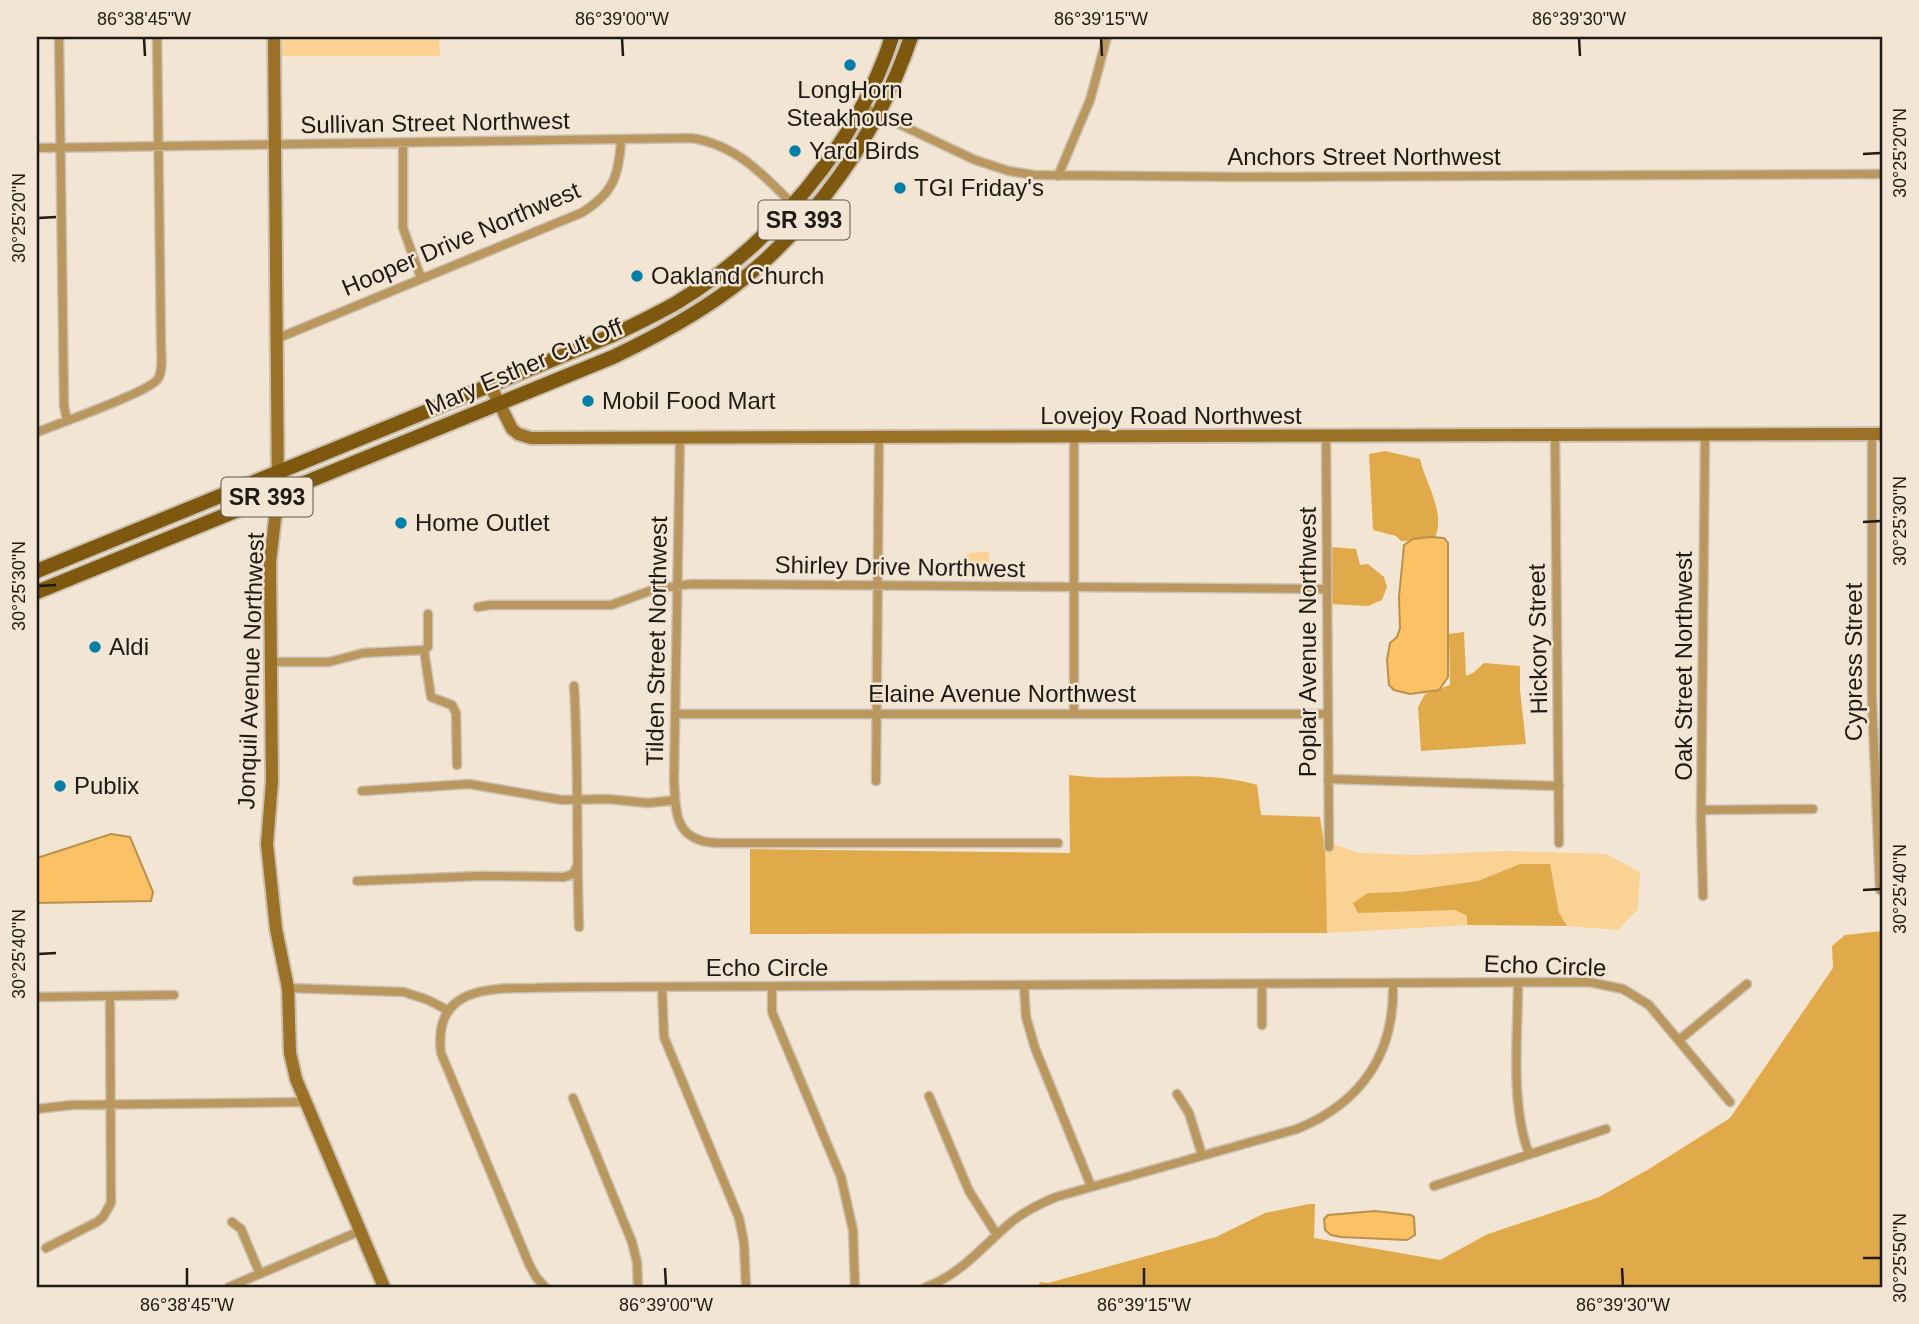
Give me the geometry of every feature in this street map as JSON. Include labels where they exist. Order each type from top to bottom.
[{"type":"main road","name":"Mary Esther Cut Off","points":[[37,571],[613,335],[684,297],[752,246],[793,204],[830,157],[861,106],[892,37]]},
{"type":"main road","name":"Mary Esther Cut Off","points":[[37,592],[613,357],[695,313],[743,279],[772,254],[806,218],[836,180],[877,114],[898,73],[911,37]]},
{"type":"main road","points":[[684,297],[695,313]]},
{"type":"main road","points":[[61,561],[68,579]]},
{"type":"street","points":[[58,37],[64,406],[67,420]]},
{"type":"street","points":[[37,432],[155,383],[159,377],[161,343],[157,37]]},
{"type":"street","name":"Jonquil Avenue Northwest","points":[[274,37],[278,493],[270,562],[272,782],[267,844],[276,929],[288,988],[290,1053],[296,1079],[384,1287]]},
{"type":"street","points":[[1058,176],[1090,100],[1107,37]]},
{"type":"street","name":"Anchors Street Northwest","points":[[861,106],[954,152],[992,166],[1023,173],[1058,176],[1882,174]]},
{"type":"street","name":"Sullivan Street Northwest","points":[[37,148],[691,138],[718,144],[738,154],[806,218]]},
{"type":"street","name":"Hooper Drive Northwest","points":[[276,339],[563,221],[593,205],[603,198],[613,182],[620,163],[621,140]]},
{"type":"street","points":[[403,143],[403,228],[421,278]]},
{"type":"street","name":"Lovejoy Road Northwest","points":[[490,386],[512,429],[531,438],[1877,434]]},
{"type":"street","name":"Cypress Street","points":[[1877,434],[1872,699],[1880,890]]},
{"type":"street","name":"Hickory Street","points":[[1555,435],[1559,843]]},
{"type":"street","name":"Oak Street Northwest","points":[[1703,897],[1705,435]]},
{"type":"street","name":"Poplar Avenue Northwest","points":[[1326,436],[1329,847]]},
{"type":"street","points":[[876,781],[879,437]]},
{"type":"street","points":[[1074,437],[1074,713]]},
{"type":"street","name":"Tilden Street Northwest","points":[[680,438],[675,800],[681,828],[693,839],[717,843],[1058,843]]},
{"type":"street","name":"Shirley Drive Northwest","points":[[478,607],[611,605],[658,588],[678,585],[1326,589]]},
{"type":"street","points":[[271,662],[329,662],[363,653],[424,650],[428,647],[428,614]]},
{"type":"street","points":[[424,650],[430,696],[452,705],[456,713],[457,765]]},
{"type":"street","points":[[574,686],[579,927]]},
{"type":"street","name":"Elaine Avenue Northwest","points":[[676,713],[1327,714]]},
{"type":"street","points":[[1328,779],[1559,786]]},
{"type":"street","points":[[362,791],[469,784],[578,800],[608,799],[648,803],[675,800]]},
{"type":"street","points":[[1702,810],[1813,809]]},
{"type":"street","points":[[357,881],[479,876],[564,877],[573,874],[577,866]]},
{"type":"street","name":"Echo Circle","points":[[449,1011],[469,995],[484,989],[1589,982],[1623,989],[1649,1005],[1730,1102]]},
{"type":"street","points":[[1518,983],[1518,1109],[1529,1154]]},
{"type":"street","points":[[926,1287],[960,1269],[1011,1223],[1040,1204],[1091,1186],[1297,1129],[1340,1106],[1367,1077],[1381,1053],[1392,1013],[1393,984]]},
{"type":"street","points":[[1679,1040],[1747,984]]},
{"type":"street","points":[[1262,985],[1262,1025]]},
{"type":"street","points":[[1024,986],[1028,1029],[1091,1186]]},
{"type":"street","points":[[662,987],[664,1037],[740,1217],[746,1287]]},
{"type":"street","points":[[772,987],[772,1012],[837,1165],[848,1198],[853,1230],[855,1287]]},
{"type":"street","points":[[288,988],[389,990],[411,994],[449,1011],[440,1030],[442,1058],[529,1264],[545,1287]]},
{"type":"street","points":[[37,997],[174,995]]},
{"type":"street","points":[[46,1248],[97,1222],[107,1210],[112,1195],[110,996]]},
{"type":"street","points":[[1177,1094],[1189,1113],[1202,1155]]},
{"type":"street","points":[[929,1096],[969,1191],[997,1235]]},
{"type":"street","points":[[573,1098],[632,1242],[637,1262],[638,1287]]},
{"type":"street","points":[[37,1109],[48,1106],[305,1102]]},
{"type":"street","points":[[1434,1186],[1605,1129]]},
{"type":"street","points":[[232,1222],[241,1228],[260,1274]]},
{"type":"street","points":[[229,1287],[360,1231]]},
{"type":"shaded area","points":[[278,37],[439,37],[440,56],[278,56]]},
{"type":"shaded area","points":[[1385,451],[1420,459],[1437,510],[1434,540],[1401,541],[1396,536],[1373,530],[1369,454]]},
{"type":"shaded area","points":[[1444,538],[1448,543],[1448,677],[1439,690],[1410,694],[1394,690],[1389,685],[1387,660],[1390,643],[1397,637],[1400,628],[1399,597],[1404,545],[1413,539]]},
{"type":"shaded area","points":[[1330,547],[1356,549],[1360,565],[1368,564],[1384,577],[1387,587],[1382,600],[1368,606],[1330,604]]},
{"type":"shaded area","points":[[989,552],[989,575],[967,575],[967,553]]},
{"type":"shaded area","points":[[1464,632],[1466,676],[1484,663],[1520,666],[1526,744],[1421,751],[1418,707],[1425,694],[1450,685],[1449,634]]},
{"type":"shaded area","points":[[1069,775],[1117,778],[1188,776],[1234,780],[1257,785],[1261,815],[1320,817],[1325,849],[1327,933],[750,934],[750,849],[1070,853]]},
{"type":"shaded area","points":[[111,834],[130,837],[153,892],[151,901],[37,903],[37,858]]},
{"type":"shaded area","points":[[1323,841],[1325,852],[1333,852],[1333,844],[1359,853],[1416,855],[1505,851],[1606,854],[1640,872],[1638,909],[1618,930],[1567,926],[1559,914],[1550,864],[1520,864],[1478,881],[1401,892],[1368,893],[1425,910],[1455,910],[1467,916],[1467,925],[1327,933]]},
{"type":"shaded area","points":[[1520,864],[1550,864],[1559,913],[1567,926],[1467,925],[1467,916],[1455,910],[1358,913],[1353,903],[1368,893],[1401,892],[1478,881]]},
{"type":"shaded area","points":[[1882,931],[1882,1287],[1038,1287],[1040,1282],[1048,1283],[1216,1237],[1265,1213],[1309,1204],[1315,1204],[1314,1238],[1440,1260],[1488,1234],[1599,1197],[1730,1118],[1833,968],[1832,946],[1845,935]]},
{"type":"shaded area","points":[[1375,1211],[1411,1215],[1414,1217],[1415,1235],[1407,1240],[1341,1237],[1331,1235],[1325,1230],[1324,1219],[1328,1215]]},
{"type":"place","name":"LongHorn Steakhouse","points":[[850,65]]},
{"type":"place","name":"Yard Birds","points":[[795,151]]},
{"type":"place","name":"TGI Friday's","points":[[900,188]]},
{"type":"place","name":"Oakland Church","points":[[637,276]]},
{"type":"place","name":"Mobil Food Mart","points":[[588,401]]},
{"type":"place","name":"Home Outlet","points":[[401,523]]},
{"type":"place","name":"Aldi","points":[[95,647]]},
{"type":"place","name":"Publix","points":[[60,786]]}]
